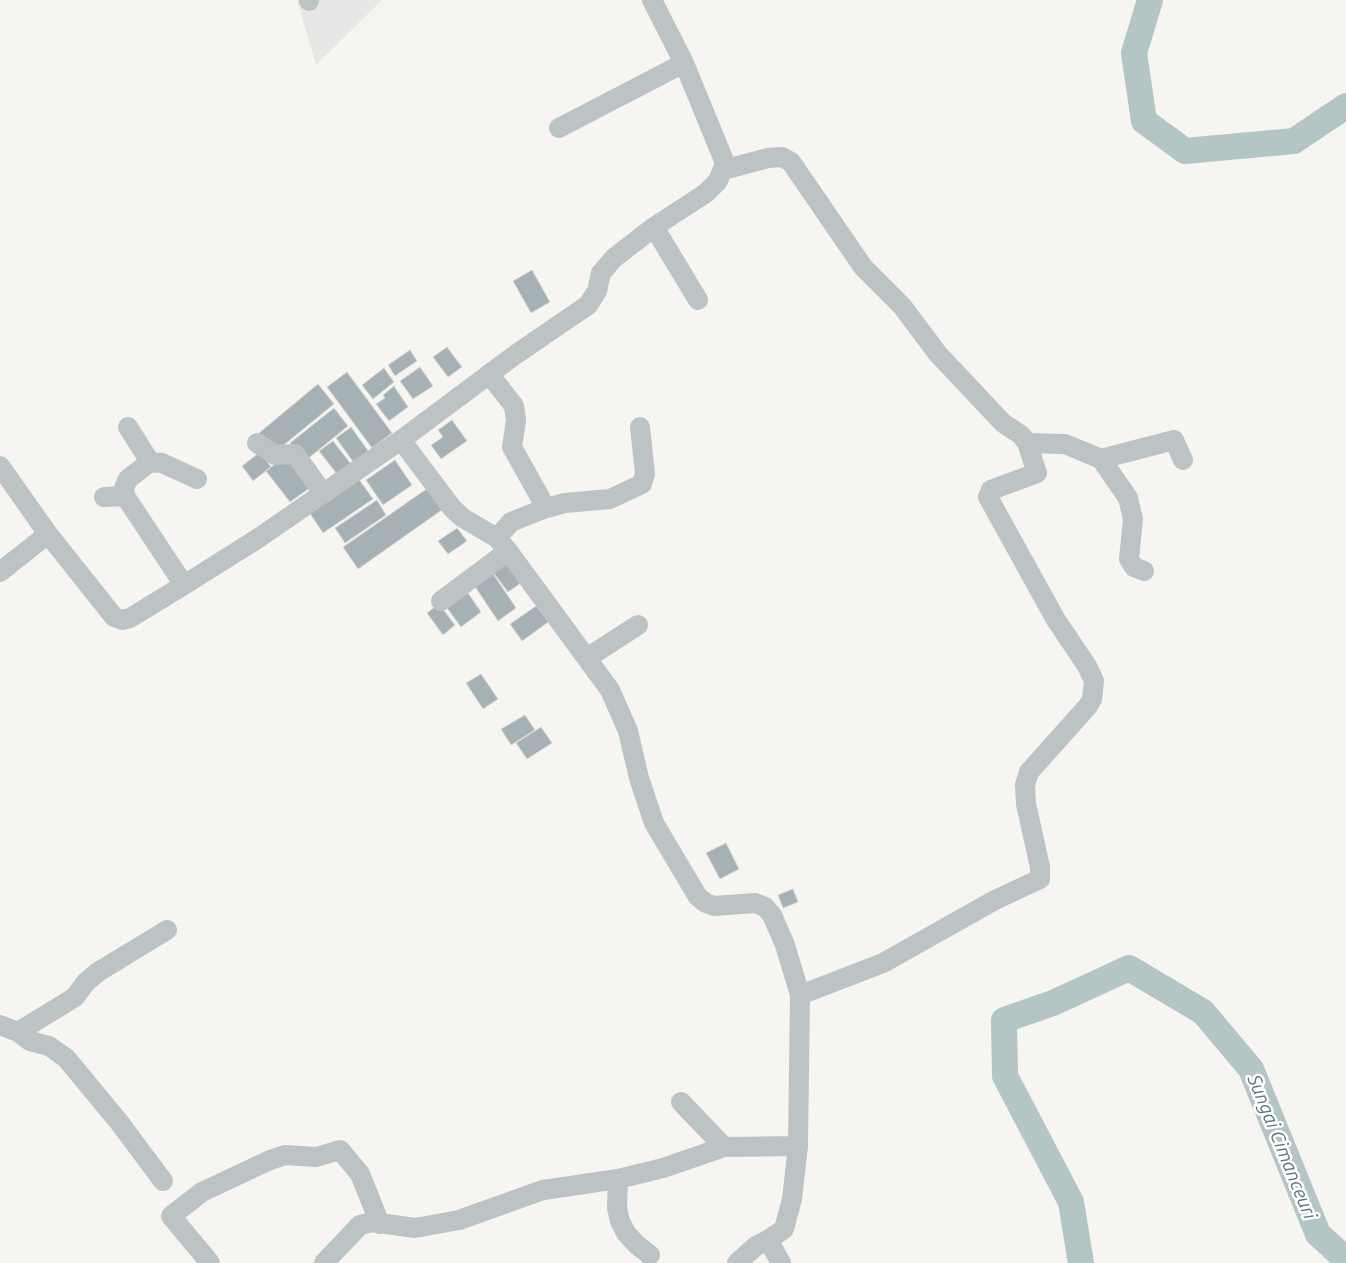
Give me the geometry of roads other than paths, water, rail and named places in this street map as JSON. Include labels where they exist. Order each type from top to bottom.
[{"type":"street","points":[[0,466],[48,534],[114,617],[122,620],[130,618],[184,585],[401,440],[489,374],[588,305],[597,291],[601,273],[614,258],[654,227],[706,194],[718,181],[725,163],[684,63],[652,0]]},
{"type":"street","points":[[559,128],[684,63]]},
{"type":"street","points":[[723,170],[768,158],[782,157],[791,162],[876,282],[902,306],[938,354],[1003,423],[1016,431],[1027,443],[1038,470],[1036,475],[991,490],[988,497],[1047,604],[1094,681],[1092,699],[1088,706],[1029,772],[1025,785],[1026,804],[1040,867],[1040,879],[995,900],[883,963],[800,995]]},
{"type":"street","points":[[654,227],[698,300]]},
{"type":"street","points":[[489,374],[514,406],[516,420],[512,447],[546,508]]},
{"type":"street","points":[[128,427],[150,462]]},
{"type":"street","points":[[441,601],[503,545],[511,522],[546,508],[566,503],[610,499],[642,484],[645,474],[640,427]]},
{"type":"street","points":[[401,440],[453,509],[503,545],[610,690],[623,716],[639,778],[654,823],[683,875],[698,897],[706,903],[722,906],[742,902],[765,907],[772,915],[785,945],[800,995],[798,1146],[788,1221],[780,1234],[756,1246],[736,1263]]},
{"type":"street","points":[[1101,460],[1174,440],[1183,460]]},
{"type":"street","points":[[257,443],[275,455],[295,454],[323,492]]},
{"type":"street","points":[[1027,443],[1065,444],[1101,460],[1128,498],[1133,519],[1129,559],[1134,567],[1144,571]]},
{"type":"street","points":[[184,585],[124,496],[124,488],[128,479],[150,462],[162,464],[197,479]]},
{"type":"street","points":[[104,496],[124,496]]},
{"type":"street","points":[[0,572],[48,534]]},
{"type":"street","points":[[587,658],[638,625]]},
{"type":"street","points":[[9,1028],[75,997],[86,982],[98,972],[167,930]]},
{"type":"street","points":[[9,1028],[30,1041],[49,1046],[66,1058],[119,1122],[164,1181]]},
{"type":"street","points":[[681,1102],[724,1147]]},
{"type":"street","points":[[324,1263],[360,1225],[372,1222],[415,1228],[459,1220],[543,1190],[618,1179],[663,1168],[724,1147],[798,1146]]},
{"type":"street","points":[[210,1263],[171,1216],[202,1192],[270,1160],[285,1155],[316,1157],[340,1150],[360,1174],[380,1224]]},
{"type":"street","points":[[618,1179],[617,1208],[620,1221],[626,1233],[650,1255]]},
{"type":"street","points":[[768,1240],[781,1263]]},
{"type":"waterway","name":"Sungai Cimanceuri","points":[[1150,0],[1134,53],[1144,121],[1185,151],[1294,141],[1346,106]]},
{"type":"waterway","name":"Sungai Cimanceuri","points":[[1081,1263],[1071,1202],[1005,1076],[1004,1020],[1053,1003],[1129,968],[1203,1012],[1251,1069],[1318,1234],[1342,1256],[1346,1256]]}]
